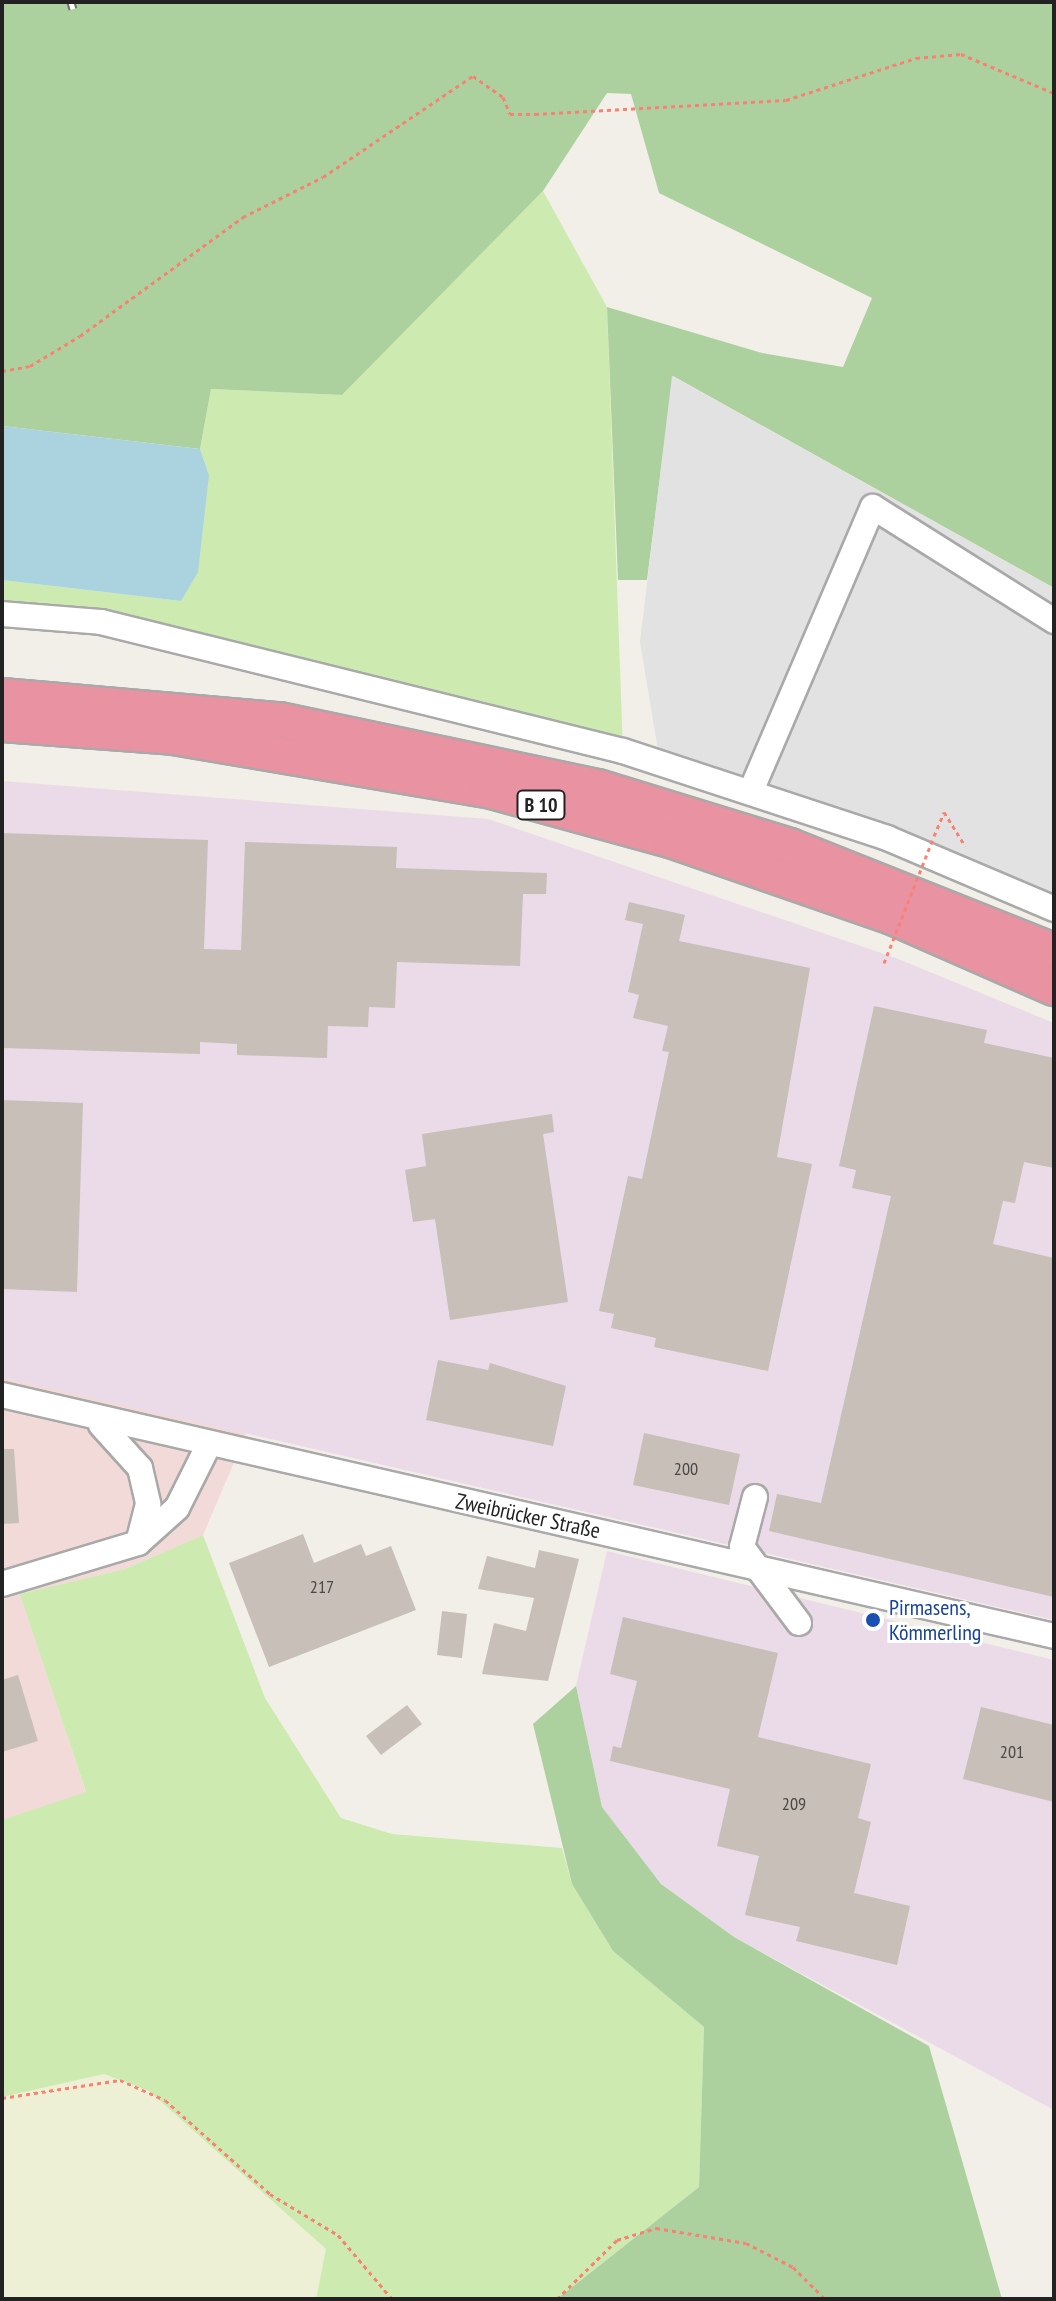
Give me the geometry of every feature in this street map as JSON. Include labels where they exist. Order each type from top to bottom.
[{"type":"highway","name":"B 10","points":[[2,696],[279,720],[598,787],[790,846],[1054,951]]},
{"type":"highway","name":"B 10","points":[[2,724],[173,737],[488,790],[715,855],[892,917],[1054,988]]},
{"type":"street","points":[[751,791],[873,507],[1054,621]]},
{"type":"street","points":[[2,614],[90,620],[298,666],[751,791],[969,872],[1054,909]]},
{"type":"street","name":"Zweibrücker Straße","points":[[2,1395],[207,1448],[756,1567],[1054,1636]]},
{"type":"street","points":[[92,1420],[140,1468],[148,1504],[138,1543]]},
{"type":"street","points":[[2,1584],[138,1543],[177,1508],[207,1448]]},
{"type":"street","points":[[755,1497],[742,1547],[799,1623]]},
{"type":"path","points":[[2,371],[30,366],[80,336],[243,217],[323,177],[473,76],[503,97],[510,114],[786,100],[916,58],[961,54],[1054,93]]},
{"type":"path","points":[[884,963],[944,812],[975,863],[969,872]]},
{"type":"path","points":[[2,2098],[120,2080],[165,2100],[270,2194],[338,2235],[392,2299]]},
{"type":"path","points":[[557,2299],[617,2240],[656,2228],[746,2243],[793,2267],[825,2299]]},
{"type":"shaded area","points":[[672,376],[1054,588],[1054,909],[660,762],[640,642]]},
{"type":"shaded area","points":[[2,781],[488,819],[896,958],[1054,1023],[1054,1620],[2,1377]]},
{"type":"shaded area","points":[[2,1377],[247,1432],[203,1535],[125,1569],[21,1594],[86,1793],[2,1820]]},
{"type":"shaded area","points":[[607,1551],[1054,1660],[1054,2110],[734,1937],[661,1884],[602,1807],[576,1686]]},
{"type":"green space","points":[[2,2],[1054,2],[1054,588],[673,376],[647,580],[618,580],[607,307],[762,353],[843,367],[872,298],[659,193],[631,94],[607,93],[543,191],[342,395],[211,389],[200,449],[2,426]]},
{"type":"green space","points":[[543,191],[607,307],[623,751],[414,694],[2,614],[2,580],[181,601],[209,475],[200,449],[211,389],[342,395]]},
{"type":"green space","points":[[203,1535],[265,1698],[341,1818],[392,1834],[562,1848],[572,1884],[613,1951],[704,2027],[699,2187],[557,2299],[316,2299],[326,2249],[149,2091],[104,2074],[2,2097],[2,1820],[86,1792],[20,1594],[125,1569]]},
{"type":"green space","points":[[576,1686],[602,1807],[661,1884],[734,1937],[929,2046],[1002,2299],[557,2299],[699,2187],[704,2027],[613,1951],[572,1884],[533,1724]]},
{"type":"green space","points":[[104,2074],[149,2091],[326,2249],[316,2299],[2,2299],[2,2097]]},
{"type":"water","points":[[2,426],[200,449],[209,475],[198,572],[181,601],[2,580]]},
{"type":"building","points":[[2,833],[208,840],[204,949],[241,950],[245,842],[397,847],[396,868],[547,873],[546,894],[523,894],[520,966],[397,962],[395,1008],[369,1007],[368,1027],[328,1026],[327,1058],[237,1055],[237,1044],[200,1042],[200,1054],[2,1048]]},
{"type":"building","points":[[629,902],[685,915],[679,941],[810,968],[777,1157],[812,1164],[768,1371],[654,1347],[656,1338],[611,1328],[614,1314],[599,1311],[628,1176],[642,1179],[669,1052],[662,1051],[668,1026],[633,1018],[639,995],[628,992],[643,924],[625,920]]},
{"type":"building","points":[[874,1006],[987,1030],[984,1043],[1054,1058],[1054,1168],[1024,1162],[1015,1203],[1003,1201],[993,1244],[1054,1258],[1054,1597],[769,1531],[777,1494],[821,1503],[891,1196],[852,1188],[856,1170],[839,1166]]},
{"type":"building","points":[[2,1100],[83,1103],[77,1292],[2,1289]]},
{"type":"building","points":[[552,1114],[554,1132],[543,1134],[568,1302],[450,1320],[435,1219],[413,1222],[405,1170],[426,1166],[422,1134]]},
{"type":"building","points":[[438,1360],[488,1370],[490,1363],[566,1386],[553,1446],[426,1420]]},
{"type":"building","points":[[644,1433],[740,1454],[729,1505],[633,1485]]},
{"type":"building","points":[[2,1449],[14,1449],[19,1523],[2,1524]]},
{"type":"building","points":[[303,1534],[314,1563],[361,1544],[366,1556],[391,1546],[416,1610],[269,1667],[229,1563]]},
{"type":"building","points":[[539,1550],[579,1559],[548,1681],[482,1674],[494,1623],[526,1631],[534,1598],[478,1589],[487,1556],[535,1568]]},
{"type":"building","points":[[442,1611],[467,1614],[462,1658],[437,1655]]},
{"type":"building","points":[[623,1617],[778,1653],[758,1737],[871,1764],[858,1818],[871,1822],[854,1893],[910,1906],[897,1965],[796,1941],[800,1927],[745,1915],[759,1856],[717,1846],[730,1789],[610,1761],[613,1746],[621,1748],[637,1681],[610,1674]]},
{"type":"building","points":[[18,1675],[38,1741],[2,1752],[2,1680]]},
{"type":"building","points":[[407,1705],[422,1724],[381,1755],[366,1736]]},
{"type":"building","points":[[981,1707],[1054,1725],[1054,1802],[963,1779]]},
{"type":"railway","points":[[71,2],[73,9]]},
{"type":"place","name":"Pirmasens, Kömmerling","points":[[873,1620]]}]
